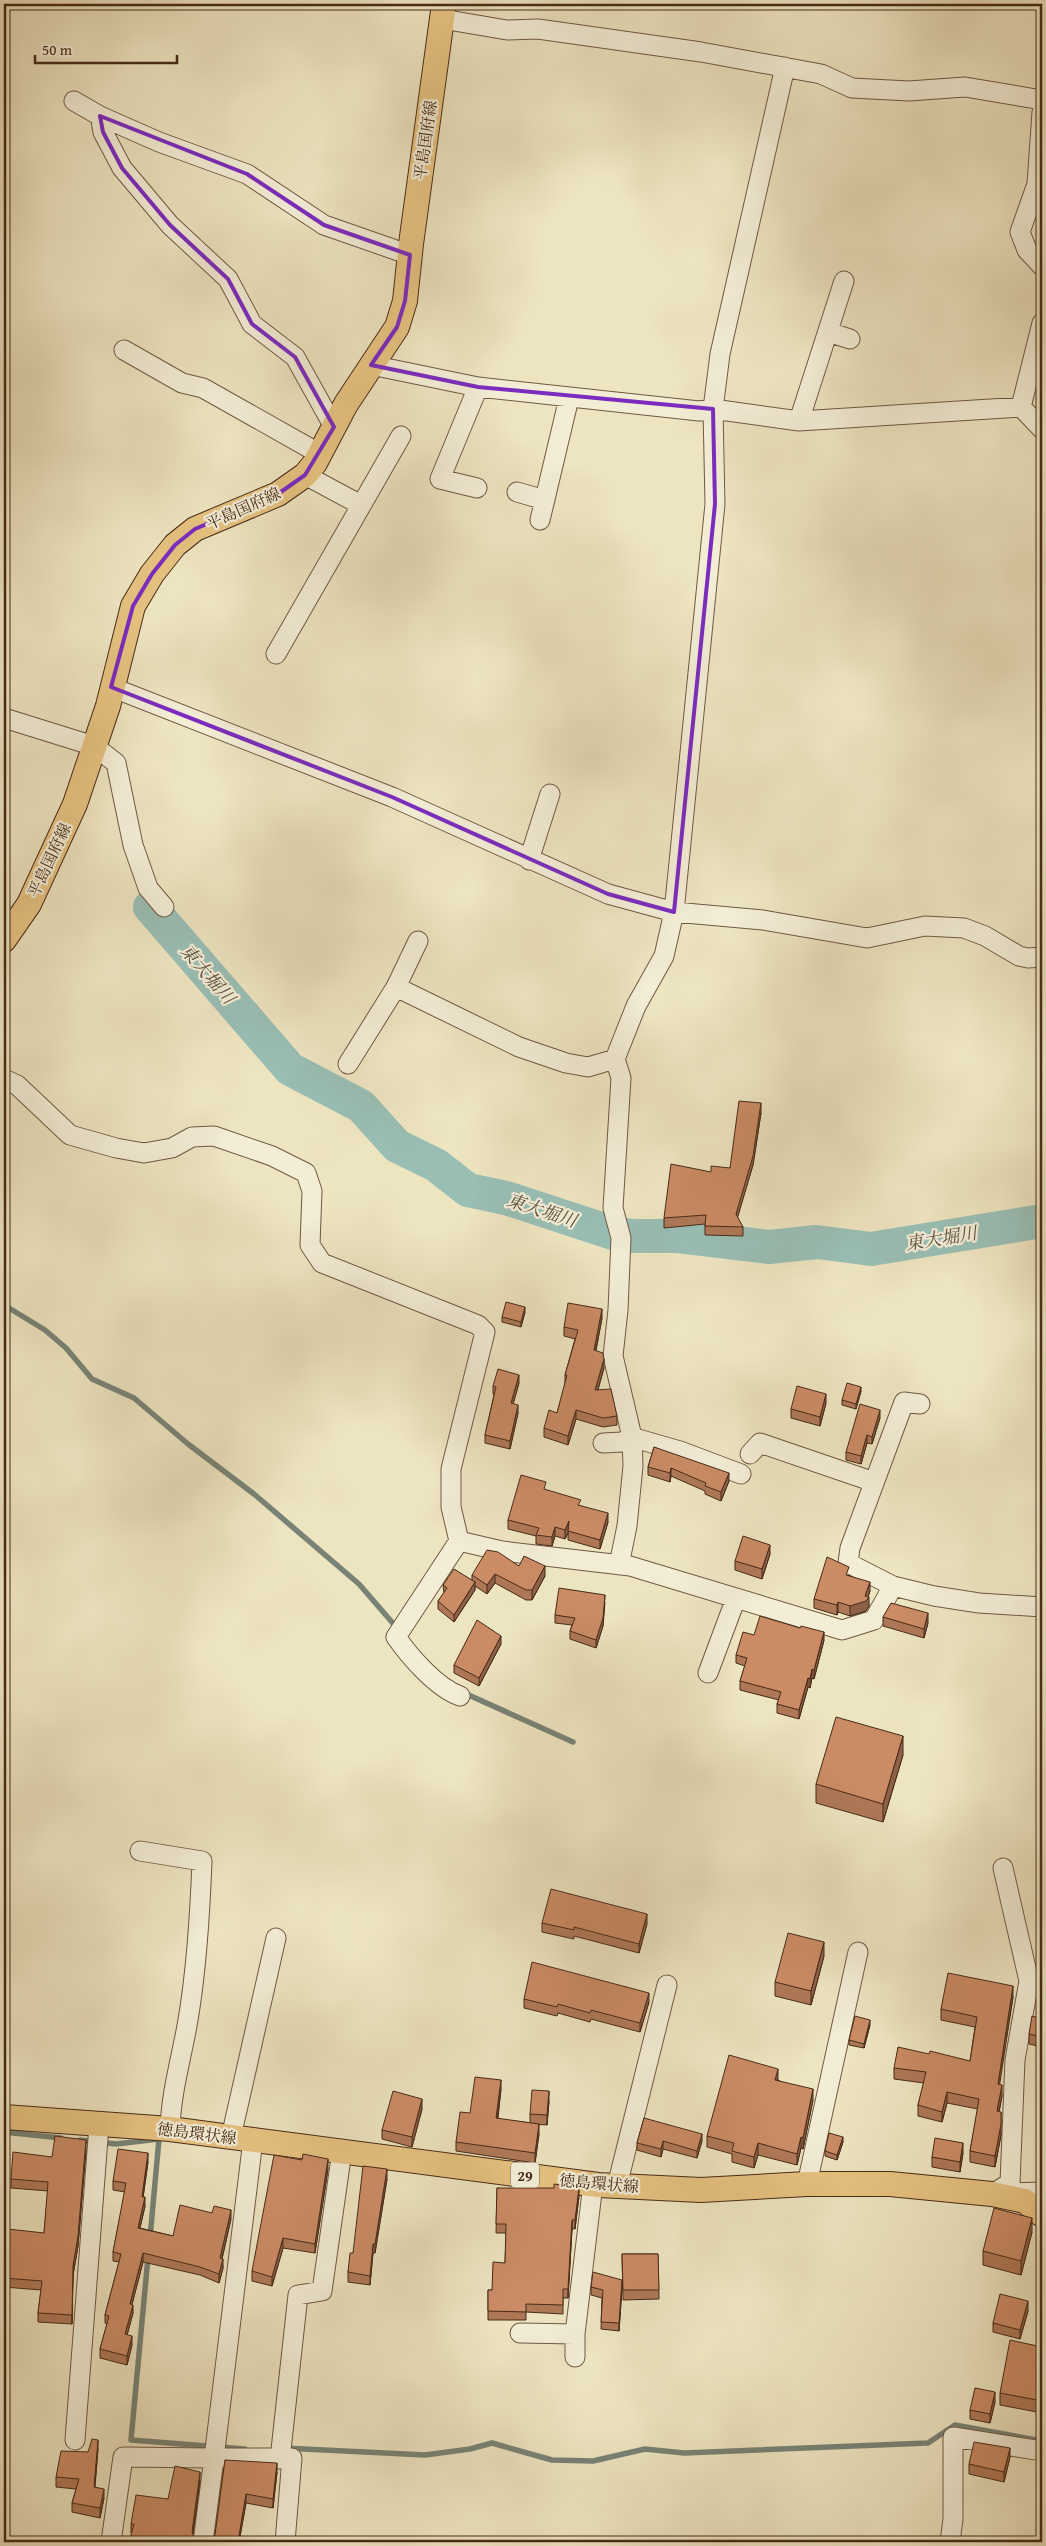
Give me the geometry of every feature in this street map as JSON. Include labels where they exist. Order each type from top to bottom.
[{"type":"main road","name":"平島国府線","points":[[4,940],[29,904],[75,804],[112,687],[133,606],[152,574],[175,545],[195,529],[278,494],[305,475],[320,454],[371,365],[398,327],[405,301],[443,11]]},
{"type":"main road","name":"徳島環状線","points":[[4,2117],[98,2136],[170,2129],[617,2186],[701,2190],[807,2184],[890,2184],[992,2194],[1025,2201],[1042,2215]]},
{"type":"street","points":[[443,11],[507,30],[538,29],[701,52],[785,67],[821,74],[852,88],[909,91],[965,87],[1042,100]]},
{"type":"street","points":[[619,1565],[622,1523],[633,1495],[635,1438],[613,1356],[618,1310],[621,1234],[613,1208],[621,1078],[615,1058],[636,1006],[664,956],[674,912],[715,504],[713,409],[720,354],[785,67]]},
{"type":"street","points":[[74,101],[100,116],[247,174],[324,225],[410,255]]},
{"type":"street","points":[[1042,112],[1037,184],[1020,232],[1027,250],[1042,266]]},
{"type":"street","points":[[100,116],[103,132],[122,168],[170,225],[228,279],[252,324],[295,356],[334,427]]},
{"type":"street","points":[[799,421],[844,281]]},
{"type":"street","points":[[1020,407],[1042,323]]},
{"type":"street","points":[[828,332],[850,338]]},
{"type":"street","points":[[124,350],[182,382],[203,388],[320,454]]},
{"type":"street","points":[[371,365],[478,387],[699,411],[713,409],[799,421],[1020,407],[1042,428]]},
{"type":"street","points":[[477,488],[440,479],[478,387]]},
{"type":"street","points":[[540,520],[569,398]]},
{"type":"street","points":[[276,654],[401,436]]},
{"type":"street","points":[[305,475],[361,505]]},
{"type":"street","points":[[517,492],[545,500]]},
{"type":"street","points":[[112,687],[392,797],[608,894],[674,912],[763,920],[867,938],[925,926],[964,928],[985,936],[1019,956],[1028,958],[1042,957]]},
{"type":"street","points":[[4,718],[94,746],[116,763],[136,854],[148,888],[164,908]]},
{"type":"street","points":[[530,860],[550,794]]},
{"type":"street","points":[[348,1064],[396,987],[418,941]]},
{"type":"street","points":[[396,987],[519,1047],[566,1063],[588,1067],[615,1058]]},
{"type":"street","points":[[4,1079],[17,1085],[70,1135],[116,1148],[144,1153],[172,1148],[192,1137],[214,1136],[272,1156],[306,1173],[312,1191],[310,1245],[322,1263],[478,1326],[485,1332],[451,1469],[451,1507],[459,1541],[396,1637],[408,1654],[450,1692],[460,1696]]},
{"type":"street","points":[[920,1404],[904,1402],[850,1548],[848,1562],[893,1586],[934,1596],[979,1603],[1042,1607]]},
{"type":"street","points":[[603,1443],[622,1442],[635,1438],[680,1451],[741,1474]]},
{"type":"street","points":[[750,1454],[760,1442],[874,1482]]},
{"type":"street","points":[[459,1541],[502,1551],[630,1566],[694,1579],[736,1598],[842,1630],[874,1620],[893,1586]]},
{"type":"street","points":[[708,1673],[736,1598]]},
{"type":"street","points":[[140,1851],[202,1860],[198,1951],[188,2021],[170,2109],[170,2129]]},
{"type":"street","points":[[992,2194],[1010,2183],[1015,2060],[1032,1979],[1003,1868]]},
{"type":"street","points":[[203,2542],[214,2451],[242,2138],[276,1938]]},
{"type":"street","points":[[807,2184],[858,1952]]},
{"type":"street","points":[[617,2186],[667,1985]]},
{"type":"street","points":[[75,2440],[98,2136]]},
{"type":"street","points":[[281,2452],[298,2295],[322,2291],[342,2151]]},
{"type":"street","points":[[575,2357],[575,2334],[593,2184]]},
{"type":"street","points":[[992,2194],[1042,2192]]},
{"type":"street","points":[[520,2333],[575,2334]]},
{"type":"street","points":[[950,2542],[953,2519],[953,2437],[1042,2452]]},
{"type":"street","points":[[111,2542],[123,2457],[214,2451],[281,2452],[292,2458],[285,2542]]},
{"type":"highlighted area","points":[[100,116],[247,174],[324,225],[410,255],[405,301],[397,327],[371,365],[478,387],[713,409],[715,504],[674,912],[608,894],[392,797],[111,687],[133,606],[152,574],[175,545],[195,529],[278,494],[305,475],[334,427],[295,357],[252,324],[228,279],[170,225],[122,168],[103,132]]},
{"type":"building","points":[[739,1101],[761,1103],[753,1156],[736,1214],[743,1227],[705,1226],[706,1215],[664,1218],[671,1164],[711,1172],[711,1166],[730,1168]]},
{"type":"building","points":[[506,1302],[525,1307],[521,1322],[502,1317]]},
{"type":"building","points":[[568,1303],[602,1309],[594,1350],[603,1353],[604,1359],[595,1390],[611,1389],[617,1416],[603,1418],[576,1410],[568,1436],[544,1428],[549,1410],[557,1413],[567,1375],[565,1375],[578,1330],[564,1327]]},
{"type":"building","points":[[498,1369],[519,1375],[511,1403],[518,1405],[510,1441],[485,1435],[496,1387],[493,1386]]},
{"type":"building","points":[[847,1383],[861,1387],[856,1404],[842,1400]]},
{"type":"building","points":[[797,1386],[826,1394],[820,1417],[791,1409]]},
{"type":"building","points":[[860,1404],[880,1410],[872,1437],[867,1435],[861,1456],[846,1452]]},
{"type":"building","points":[[654,1447],[729,1473],[721,1492],[705,1486],[706,1483],[671,1468],[670,1473],[648,1467]]},
{"type":"building","points":[[521,1475],[546,1482],[544,1489],[581,1500],[578,1505],[608,1513],[600,1540],[568,1531],[569,1521],[565,1530],[555,1527],[552,1537],[536,1535],[539,1528],[508,1520]]},
{"type":"building","points":[[743,1536],[770,1545],[762,1569],[735,1561]]},
{"type":"building","points":[[487,1550],[498,1552],[519,1566],[524,1556],[545,1566],[532,1590],[526,1590],[495,1574],[487,1585],[472,1575]]},
{"type":"building","points":[[827,1557],[849,1567],[846,1575],[870,1582],[865,1596],[869,1597],[866,1601],[850,1606],[838,1602],[837,1605],[814,1599]]},
{"type":"building","points":[[454,1569],[475,1582],[454,1615],[438,1601],[447,1588],[443,1585]]},
{"type":"building","points":[[559,1588],[605,1595],[603,1618],[596,1640],[570,1631],[575,1618],[555,1615]]},
{"type":"building","points":[[891,1603],[928,1613],[924,1629],[883,1617]]},
{"type":"building","points":[[760,1616],[800,1628],[801,1626],[824,1632],[814,1670],[812,1669],[810,1679],[808,1678],[799,1710],[777,1704],[781,1692],[740,1681],[747,1658],[736,1655],[743,1632],[754,1635]]},
{"type":"building","points":[[477,1620],[501,1636],[479,1678],[454,1665]]},
{"type":"building","points":[[836,1717],[903,1736],[883,1804],[816,1784]]},
{"type":"building","points":[[551,1889],[647,1914],[639,1944],[574,1927],[574,1930],[542,1923]]},
{"type":"building","points":[[788,1933],[824,1942],[811,1991],[775,1982]]},
{"type":"building","points":[[532,1962],[649,1993],[640,2023],[591,2010],[590,2013],[558,2004],[557,2007],[524,1999]]},
{"type":"building","points":[[948,1973],[1013,1986],[998,2084],[1002,2085],[997,2111],[1001,2112],[1001,2124],[995,2156],[970,2151],[979,2099],[947,2092],[942,2112],[918,2105],[926,2072],[894,2068],[898,2047],[929,2054],[930,2051],[970,2061],[977,2017],[941,2009]]},
{"type":"building","points":[[855,2016],[870,2020],[864,2044],[849,2040]]},
{"type":"building","points":[[1032,2016],[1042,2019],[1042,2037],[1029,2034]]},
{"type":"building","points":[[729,2055],[778,2069],[775,2080],[813,2089],[803,2138],[801,2137],[797,2154],[758,2143],[754,2157],[732,2151],[734,2143],[707,2136]]},
{"type":"building","points":[[475,2077],[501,2080],[496,2118],[539,2124],[535,2153],[456,2142],[460,2112],[470,2113]]},
{"type":"building","points":[[532,2090],[549,2091],[547,2115],[530,2114]]},
{"type":"building","points":[[393,2091],[422,2099],[412,2137],[382,2130]]},
{"type":"building","points":[[644,2118],[702,2134],[697,2151],[663,2141],[661,2149],[637,2143]]},
{"type":"building","points":[[829,2133],[843,2137],[837,2155],[825,2151]]},
{"type":"building","points":[[55,2136],[86,2140],[78,2236],[73,2266],[72,2315],[38,2313],[42,2281],[4,2278],[4,2259],[8,2229],[44,2233],[48,2182],[11,2179],[13,2152],[52,2157]]},
{"type":"building","points":[[935,2138],[963,2143],[960,2162],[932,2157]]},
{"type":"building","points":[[118,2149],[148,2153],[142,2197],[145,2197],[138,2228],[173,2236],[180,2205],[212,2213],[214,2206],[231,2210],[220,2258],[223,2259],[219,2274],[200,2267],[143,2253],[130,2304],[133,2305],[125,2334],[132,2336],[127,2356],[100,2349],[109,2316],[105,2315],[121,2254],[113,2252],[126,2183],[113,2181]]},
{"type":"building","points":[[303,2154],[328,2159],[315,2244],[283,2238],[272,2277],[252,2271],[274,2155],[302,2160]]},
{"type":"building","points":[[363,2166],[387,2169],[375,2244],[373,2244],[370,2276],[348,2272],[350,2253],[353,2253]]},
{"type":"building","points":[[554,2184],[579,2188],[575,2220],[572,2220],[568,2289],[563,2289],[563,2305],[526,2304],[526,2312],[488,2311],[488,2290],[492,2290],[493,2262],[505,2263],[506,2224],[496,2224],[497,2188],[554,2188]]},
{"type":"building","points":[[994,2208],[1032,2218],[1021,2261],[983,2251]]},
{"type":"building","points":[[622,2254],[658,2254],[659,2290],[623,2290]]},
{"type":"building","points":[[593,2272],[622,2280],[619,2323],[601,2322],[603,2290],[591,2287]]},
{"type":"building","points":[[1000,2294],[1028,2301],[1020,2330],[993,2323]]},
{"type":"building","points":[[1010,2340],[1042,2347],[1042,2401],[1000,2393]]},
{"type":"building","points":[[975,2388],[995,2392],[990,2414],[970,2410]]},
{"type":"building","points":[[92,2439],[98,2440],[94,2487],[104,2489],[100,2508],[72,2503],[79,2479],[56,2477],[61,2451],[88,2452]]},
{"type":"building","points":[[974,2442],[1010,2448],[1004,2472],[969,2464]]},
{"type":"building","points":[[225,2460],[277,2463],[273,2499],[246,2494],[238,2542],[214,2542]]},
{"type":"building","points":[[175,2466],[200,2472],[192,2532],[194,2542],[129,2542],[134,2524],[131,2524],[136,2495],[168,2499]]},
{"type":"building","points":[[45,2537],[67,2542],[44,2542]]},
{"type":"waterway","name":"東大堀川","points":[[150,907],[290,1069],[361,1106],[397,1146],[436,1165],[468,1190],[506,1198],[613,1233],[633,1236],[678,1236],[769,1247],[817,1242],[871,1249],[1042,1221]]},
{"type":"waterway","points":[[4,1305],[45,1330],[66,1348],[92,1379],[134,1398],[188,1444],[254,1494],[359,1584],[397,1628]]},
{"type":"waterway","points":[[462,1692],[573,1742]]},
{"type":"waterway","points":[[4,2132],[61,2138]]},
{"type":"waterway","points":[[80,2140],[116,2144],[159,2139],[150,2238]]},
{"type":"waterway","points":[[148,2257],[131,2440],[245,2449]]},
{"type":"waterway","points":[[284,2448],[425,2455],[470,2449],[492,2443],[552,2460],[593,2461],[645,2449],[684,2453],[928,2443],[955,2425],[1042,2441]]}]
